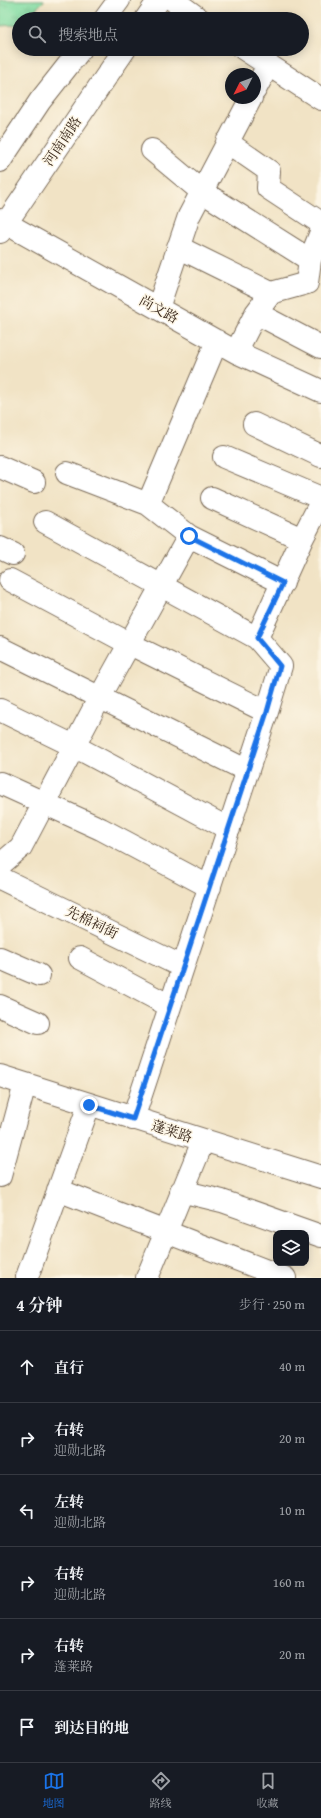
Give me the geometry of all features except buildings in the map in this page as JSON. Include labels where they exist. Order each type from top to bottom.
[{"type":"street","points":[[110,12],[119,0]]},
{"type":"street","points":[[151,12],[159,0]]},
{"type":"street","points":[[173,0],[189,12]]},
{"type":"street","points":[[0,161],[40,101],[75,56]]},
{"type":"street","name":"河南南路","points":[[2,225],[120,56]]},
{"type":"street","points":[[254,56],[321,99]]},
{"type":"street","points":[[261,78],[268,65]]},
{"type":"street","points":[[158,308],[188,216],[247,104]]},
{"type":"street","points":[[227,142],[270,172],[268,188],[321,222]]},
{"type":"street","points":[[152,150],[201,191],[310,260]]},
{"type":"street","name":"尚文路","points":[[2,225],[158,308],[236,352],[321,391]]},
{"type":"street","points":[[236,352],[256,313],[271,293],[307,284],[310,260],[321,232]]},
{"type":"street","points":[[178,246],[271,293]]},
{"type":"street","points":[[256,313],[321,347]]},
{"type":"street","points":[[148,504],[217,341]]},
{"type":"street","points":[[254,424],[321,456]]},
{"type":"street","points":[[224,457],[321,498]]},
{"type":"street","points":[[0,467],[34,482]]},
{"type":"street","points":[[67,473],[148,504],[189,536],[283,583]]},
{"type":"street","points":[[212,498],[302,539]]},
{"type":"street","points":[[257,638],[302,539],[321,502]]},
{"type":"street","points":[[45,522],[161,587],[257,638],[280,666],[248,771],[133,1119]]},
{"type":"street","points":[[0,865],[21,847],[74,746],[189,536]]},
{"type":"street","points":[[10,580],[130,644],[267,712]]},
{"type":"street","points":[[0,648],[248,771]]},
{"type":"street","points":[[0,710],[74,746],[229,829]]},
{"type":"street","points":[[0,783],[101,829],[210,887]]},
{"type":"street","name":"先棉祠街","points":[[0,878],[183,967]]},
{"type":"street","points":[[0,958],[39,975]]},
{"type":"street","points":[[80,958],[170,1006]]},
{"type":"street","points":[[0,1006],[38,1023]]},
{"type":"street","name":"蓬莱路","points":[[0,1076],[321,1178]]},
{"type":"street","points":[[0,1176],[25,1084]]},
{"type":"street","points":[[27,1277],[89,1105]]},
{"type":"street","points":[[146,1278],[203,1141]]},
{"type":"street","points":[[58,1190],[285,1278]]},
{"type":"street","points":[[181,1191],[222,1201],[321,1236]]},
{"type":"green space","points":[[0,0],[44,0],[32,12],[12,12],[12,25],[0,26]]},
{"type":"route","points":[[89,1105],[133,1119],[267,712],[280,666],[257,638],[283,583],[189,536]]}]
